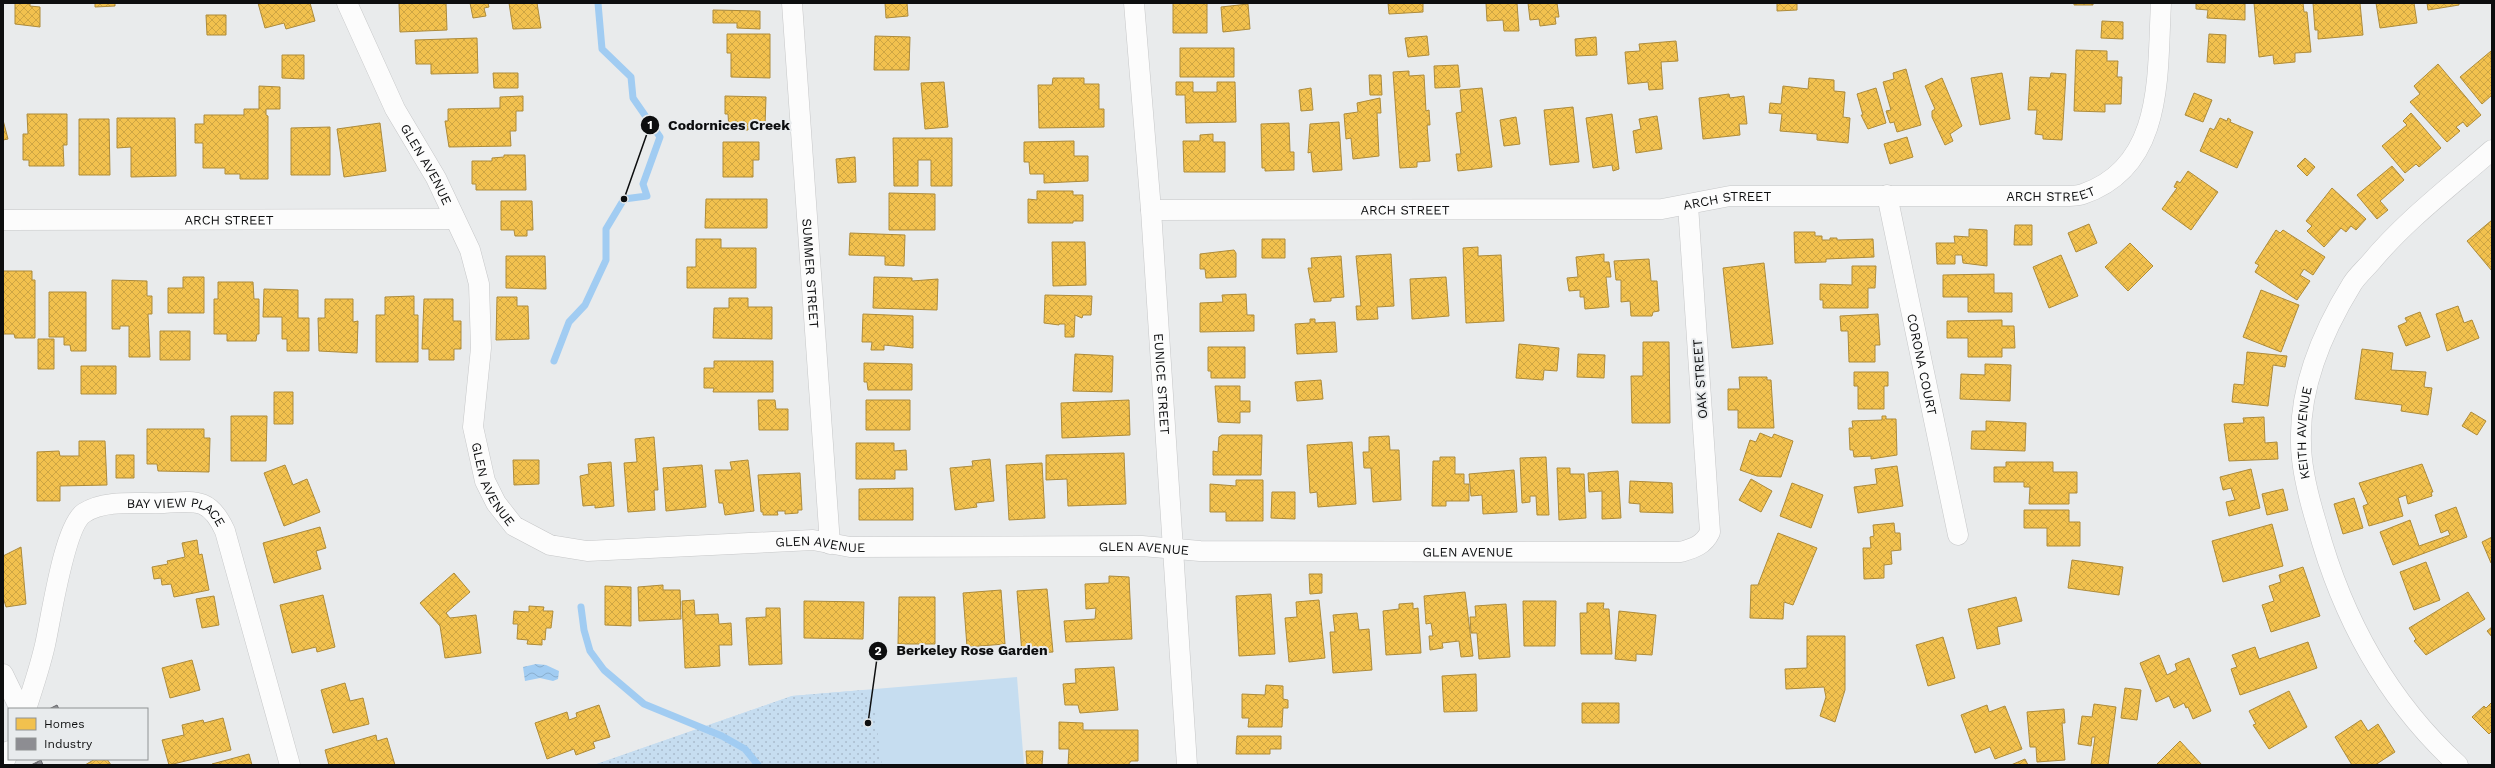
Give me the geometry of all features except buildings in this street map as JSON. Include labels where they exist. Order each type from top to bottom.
[{"type":"street","name":"GLEN AVENUE","points":[[347,3],[395,109],[436,178],[470,250],[479,284],[480,348],[473,428],[485,481],[496,503],[514,526],[550,546],[587,550],[626,550],[813,540],[850,547],[1173,548],[1200,551],[1681,552],[1695,547]]},
{"type":"street","name":"SUMMER STREET","points":[[792,3],[830,544]]},
{"type":"street","name":"EUNICE STREET","points":[[1134,3],[1151,210],[1187,765]]},
{"type":"street","name":"ARCH STREET","points":[[1151,210],[1654,209],[1688,205],[1730,196],[2052,196],[2082,194],[2111,179],[2136,153],[2150,124],[2156,99],[2161,3]]},
{"type":"street","name":"KEITH AVENUE","points":[[2458,765],[2438,747],[2395,695],[2356,633],[2327,563],[2309,500],[2301,443],[2303,411],[2308,380],[2328,328],[2353,283],[2390,240],[2492,150]]},
{"type":"street","name":"CORONA COURT","points":[[1886,195],[1958,535]]},
{"type":"street","name":"OAK STREET","points":[[1688,205],[1710,532],[1706,540],[1695,547]]},
{"type":"street","name":"ARCH STREET","points":[[3,220],[456,219]]},
{"type":"street","name":"BAY VIEW PLACE","points":[[26,708],[45,646],[66,548],[75,524],[83,514],[94,509],[112,505],[188,502],[201,504],[218,515],[225,532],[290,765]]},
{"type":"street","points":[[3,674],[20,708]]},
{"type":"street","points":[[3,765],[8,753]]},
{"type":"shaded area","points":[[1017,677],[1024,765],[594,765],[792,696]]},
{"type":"shaded area","points":[[864,690],[875,712],[882,765],[594,765],[792,696]]},
{"type":"water","points":[[536,664],[546,665],[559,671],[558,679],[553,681],[540,678],[525,681],[523,667]]},
{"type":"waterway","points":[[554,361],[569,322],[585,305],[606,260],[606,229],[624,199],[647,196],[643,184],[660,137],[633,98],[631,77],[602,49],[598,3]]},
{"type":"waterway","points":[[581,607],[584,630],[590,651],[604,670],[644,704],[722,736],[745,749],[758,765]]},
{"type":"place","name":"Codornices Creek","points":[[624,199]]},
{"type":"place","name":"Berkeley Rose Garden","points":[[868,723]]}]
